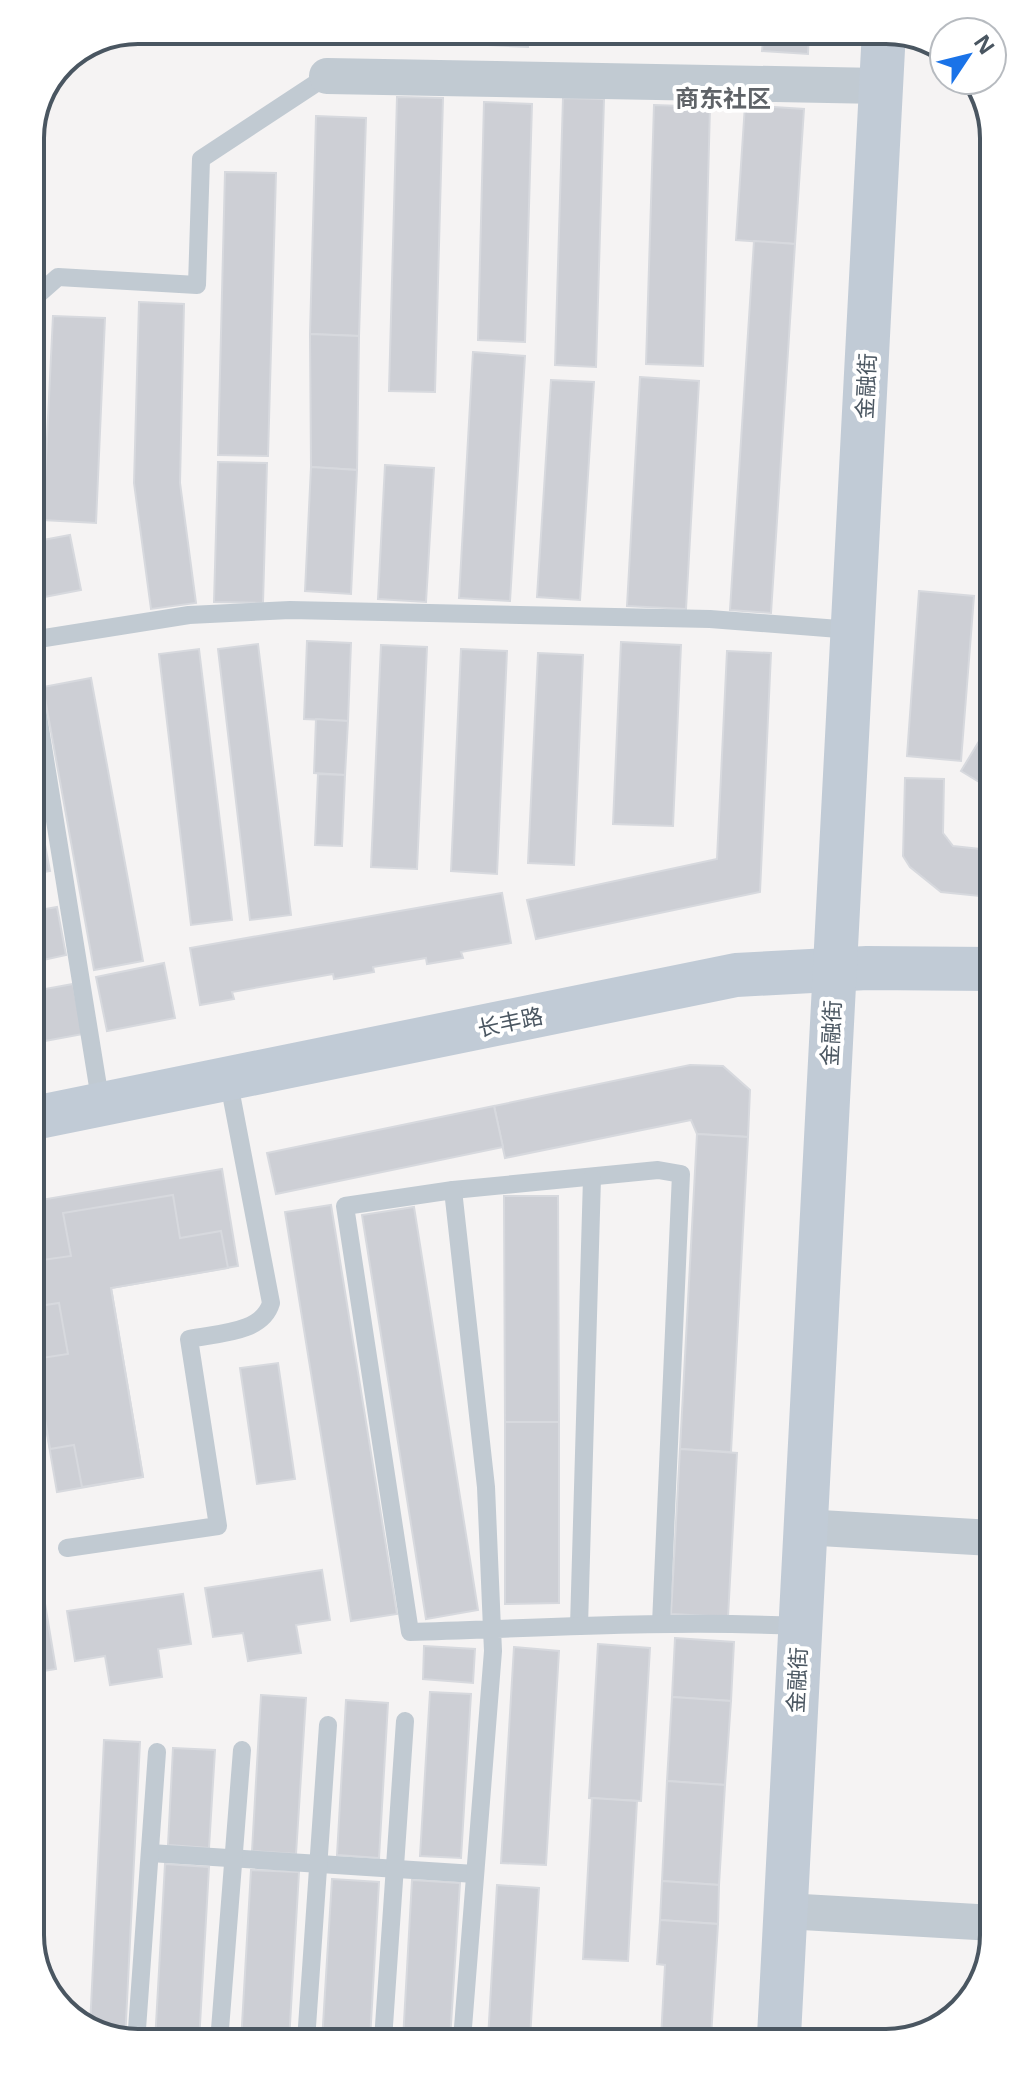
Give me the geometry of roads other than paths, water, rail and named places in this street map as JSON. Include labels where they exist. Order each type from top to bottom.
[{"type":"street","name":"金融街","points":[[779,2029],[803,1527],[883,44]]},
{"type":"street","points":[[327,76],[881,86]]},
{"type":"street","name":"长丰路","points":[[44,1116],[736,975],[833,970],[980,969]]},
{"type":"street","points":[[803,1527],[980,1537]]},
{"type":"street","points":[[785,1911],[980,1922]]},
{"type":"lane","points":[[44,289],[58,277],[197,285],[201,159],[327,76]]},
{"type":"lane","points":[[44,638],[189,615],[290,610],[710,619],[852,630]]},
{"type":"lane","points":[[44,753],[101,1105]]},
{"type":"lane","points":[[67,1548],[218,1526],[189,1339],[256,1324],[268,1312],[271,1303],[228,1078]]},
{"type":"lane","points":[[661,1624],[681,1174],[658,1170],[453,1190],[345,1206],[410,1632],[661,1624],[798,1626]]},
{"type":"lane","points":[[579,1626],[592,1178]]},
{"type":"lane","points":[[453,1190],[486,1487],[492,1629],[463,2029]]},
{"type":"lane","points":[[384,2029],[405,1721]]},
{"type":"lane","points":[[307,2029],[328,1725]]},
{"type":"lane","points":[[220,2029],[242,1750]]},
{"type":"lane","points":[[137,2029],[157,1752]]},
{"type":"lane","points":[[150,1853],[475,1874]]},
{"type":"district","name":"商东社区","points":[[723,97]]}]
